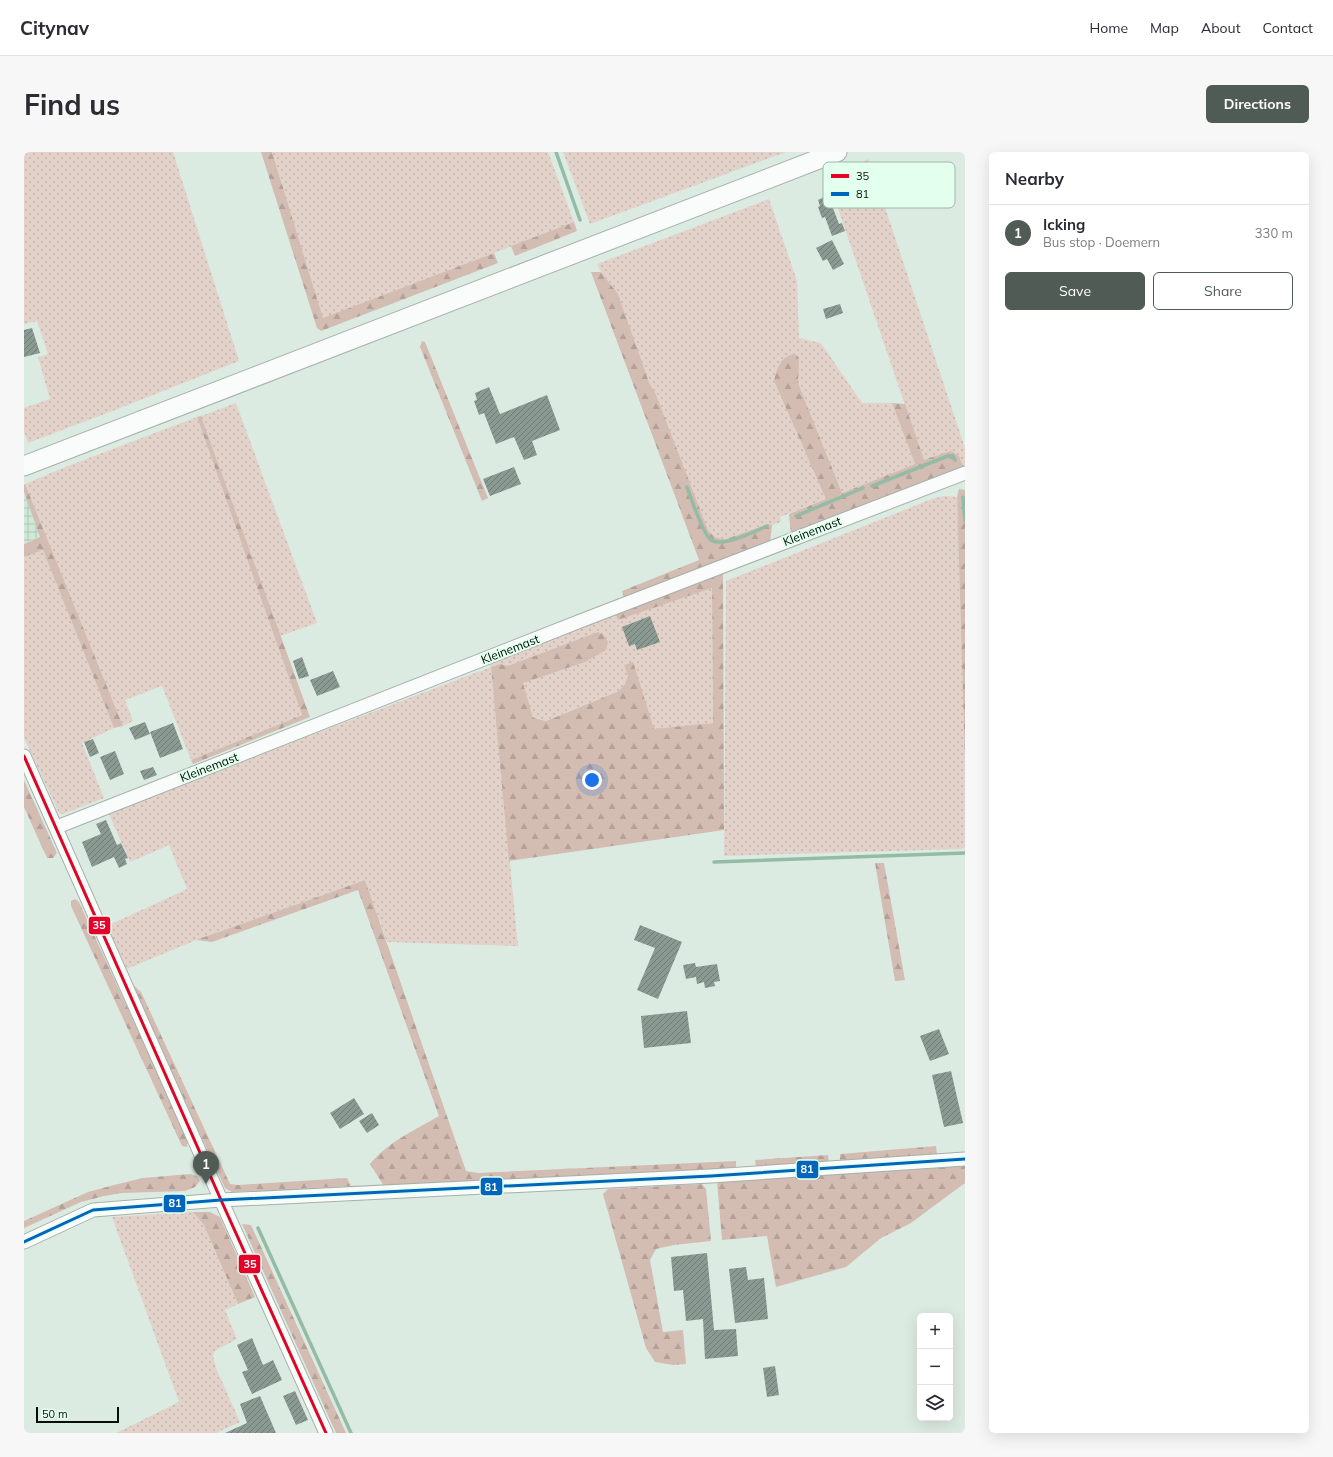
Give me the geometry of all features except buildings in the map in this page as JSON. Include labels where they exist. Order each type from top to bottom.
[{"type":"main road","points":[[24,466],[837,152]]},
{"type":"street","name":"Kleinemast","points":[[56,827],[582,620],[965,472]]},
{"type":"street","points":[[24,756],[326,1433]]},
{"type":"street","points":[[24,1242],[93,1210],[221,1200],[711,1176],[965,1159]]},
{"type":"shaded area","points":[[24,152],[173,152],[239,361],[28,443],[24,431],[24,408],[50,399],[38,357],[48,354],[37,321],[24,324]]},
{"type":"shaded area","points":[[272,152],[548,152],[574,222],[323,319]]},
{"type":"shaded area","points":[[563,152],[786,152],[590,224]]},
{"type":"shaded area","points":[[869,159],[870,162],[862,162]]},
{"type":"shaded area","points":[[769,199],[797,281],[799,338],[821,343],[862,403],[892,403],[915,464],[842,493],[798,383],[799,361],[774,381],[826,499],[780,517],[781,522],[772,525],[768,524],[726,539],[721,539],[714,536],[708,530],[655,392],[650,386],[618,294],[601,272],[597,264]]},
{"type":"shaded area","points":[[838,208],[885,208],[965,448],[965,468],[924,461]]},
{"type":"shaded area","points":[[236,403],[317,623],[280,636],[201,416]]},
{"type":"shaded area","points":[[197,417],[302,715],[191,760],[162,686],[125,700],[133,721],[123,726],[25,484]]},
{"type":"shaded area","points":[[24,492],[40,537],[24,543]]},
{"type":"shaded area","points":[[944,496],[957,497],[965,765],[965,848],[724,856],[726,581],[932,499]]},
{"type":"shaded area","points":[[43,550],[114,728],[82,743],[104,798],[63,814],[59,813],[24,738],[24,557]]},
{"type":"shaded area","points":[[712,587],[713,723],[654,730],[628,675],[625,684],[619,691],[545,721],[533,718],[522,683],[508,666],[500,664],[491,667],[489,661],[615,613],[618,620]]},
{"type":"shaded area","points":[[491,667],[518,946],[387,942],[365,880],[196,940],[127,969],[107,926],[187,889],[169,845],[130,862],[108,812]]},
{"type":"shaded area","points":[[193,1212],[204,1225],[238,1304],[225,1310],[237,1339],[216,1350],[213,1355],[216,1368],[240,1422],[216,1433],[116,1433],[179,1402],[112,1217]]},
{"type":"green space","points":[[261,152],[272,152],[323,318],[494,253],[498,263],[321,331],[317,328]]},
{"type":"green space","points":[[574,222],[577,231],[515,256],[511,246]]},
{"type":"green space","points":[[591,272],[601,272],[618,294],[650,385],[655,392],[708,530],[716,537],[726,539],[768,524],[772,525],[770,543],[624,597],[622,591],[699,560]]},
{"type":"green space","points":[[422,341],[425,342],[488,498],[482,501],[420,347]]},
{"type":"green space","points":[[793,354],[798,356],[798,383],[842,493],[915,464],[892,403],[905,404],[924,460],[951,451],[959,456],[964,469],[791,536],[789,514],[826,499],[774,381],[776,372],[782,361]]},
{"type":"green space","points":[[201,416],[310,717],[193,764],[191,760],[302,715],[197,417]]},
{"type":"green space","points":[[24,484],[123,726],[114,728],[43,550],[24,557],[24,544],[40,537],[24,492]]},
{"type":"green space","points":[[959,489],[965,490],[965,765],[957,497]]},
{"type":"green space","points":[[723,573],[724,830],[509,861],[491,667],[500,664],[508,666],[598,632],[604,635],[608,642],[606,650],[585,662],[523,683],[533,718],[546,721],[619,691],[625,684],[628,675],[624,665],[633,662],[654,729],[713,723],[712,588],[618,620],[615,613]]},
{"type":"green space","points":[[24,780],[57,853],[53,858],[47,858],[24,807]]},
{"type":"green space","points":[[875,863],[884,863],[905,980],[895,981]]},
{"type":"green space","points":[[365,880],[466,1171],[478,1173],[736,1161],[736,1168],[384,1186],[370,1164],[393,1143],[439,1116],[358,890],[212,942],[196,940]]},
{"type":"green space","points":[[75,899],[79,902],[188,1140],[187,1147],[182,1146],[71,906],[71,901]]},
{"type":"green space","points":[[129,981],[141,992],[230,1184],[238,1185],[347,1178],[351,1186],[232,1192],[225,1188]]},
{"type":"green space","points":[[936,1146],[937,1154],[840,1161],[840,1154]]},
{"type":"green space","points":[[828,1155],[829,1163],[756,1166],[755,1160]]},
{"type":"green space","points":[[965,1166],[965,1183],[911,1223],[881,1238],[846,1267],[776,1287],[767,1236],[722,1240],[717,1181]]},
{"type":"green space","points":[[190,1174],[197,1176],[200,1181],[195,1187],[185,1191],[122,1193],[104,1196],[81,1202],[24,1228],[24,1221],[88,1192],[143,1178]]},
{"type":"green space","points":[[702,1184],[706,1189],[711,1241],[674,1245],[656,1249],[650,1260],[663,1332],[683,1330],[686,1364],[673,1365],[655,1362],[646,1348],[603,1194],[608,1189]]},
{"type":"green space","points":[[193,1212],[210,1212],[220,1217],[255,1297],[238,1304],[204,1225]]},
{"type":"green space","points":[[242,1224],[251,1225],[346,1433],[336,1433]]},
{"type":"waterway","points":[[556,152],[580,220]]},
{"type":"waterway","points":[[872,486],[948,456],[952,456],[955,460]]},
{"type":"waterway","points":[[687,487],[704,531],[711,540],[723,542],[747,535],[767,526]]},
{"type":"waterway","points":[[796,516],[863,488]]},
{"type":"waterway","points":[[963,497],[965,521]]},
{"type":"waterway","points":[[714,862],[965,853]]},
{"type":"waterway","points":[[258,1228],[351,1433]]},
{"type":"transit line","name":"35","points":[[24,756],[326,1433]]},
{"type":"transit line","name":"81","points":[[24,1242],[93,1210],[221,1200],[711,1176],[965,1159]]},
{"type":"place","name":"Icking","points":[[206,1184]]}]
